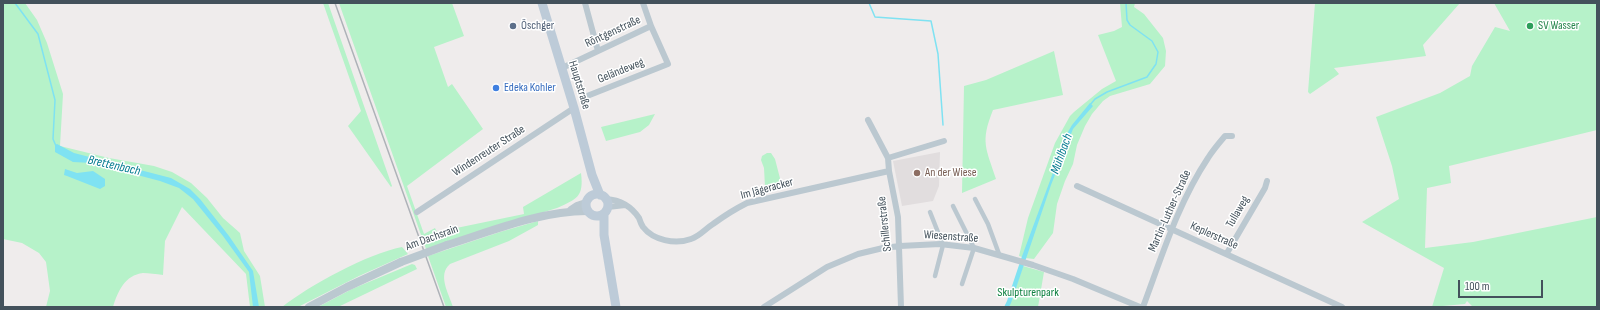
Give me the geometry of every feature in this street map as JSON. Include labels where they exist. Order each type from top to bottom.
[{"type":"main road","name":"Hauptstraße","points":[[542,3],[574,108],[592,175],[616,307]]},
{"type":"street","points":[[585,3],[598,51]]},
{"type":"street","points":[[643,3],[651,26]]},
{"type":"street","name":"Röntgenstraße","points":[[562,68],[651,26]]},
{"type":"street","name":"Geländeweg","points":[[582,98],[668,64],[651,26]]},
{"type":"street","name":"Windenreuter Straße","points":[[416,212],[574,108]]},
{"type":"street","name":"Schillerstraße","points":[[868,120],[888,158],[888,171],[898,217],[901,307]]},
{"type":"street","name":"Martin-Luther-Straße","points":[[1142,307],[1172,228],[1196,177],[1208,157],[1225,136],[1232,136]]},
{"type":"street","points":[[888,158],[944,141]]},
{"type":"street","name":"Im Jägeracker","points":[[597,205],[625,205],[632,209],[642,226],[651,233],[668,241],[690,240],[702,234],[712,224],[735,209],[747,203],[888,171]]},
{"type":"street","name":"Tullaweg","points":[[1227,253],[1268,181]]},
{"type":"street","name":"Keplerstraße","points":[[1077,186],[1227,253],[1342,307]]},
{"type":"street","points":[[975,199],[988,224],[999,254]]},
{"type":"street","name":"Am Dachsrain","points":[[309,307],[346,287],[401,262],[447,245],[540,217],[570,211],[576,206],[597,205]]},
{"type":"street","points":[[953,206],[974,248],[962,284]]},
{"type":"street","points":[[930,212],[943,244],[935,276]]},
{"type":"street","name":"Wiesenstraße","points":[[764,307],[834,264],[858,254],[883,248],[943,244],[974,248],[1028,263],[1073,279],[1142,307]]},
{"type":"shaded area","name":"An der Wiese","points":[[940,152],[939,186],[933,201],[902,206],[893,161]]},
{"type":"green space","points":[[3,3],[25,3],[37,20],[47,43],[63,94],[60,146],[109,158],[154,166],[172,172],[191,183],[207,198],[223,218],[240,233],[244,251],[260,276],[265,307],[250,307],[246,274],[182,207],[165,241],[163,275],[143,273],[131,277],[123,285],[117,295],[113,307],[46,307],[50,291],[46,262],[39,253],[22,243],[3,239]]},
{"type":"green space","points":[[323,3],[328,3],[392,186],[391,187],[348,126],[361,111]]},
{"type":"green space","points":[[339,3],[452,3],[464,36],[434,47],[448,87],[452,84],[483,129],[407,186],[424,234],[435,228],[437,232],[524,214],[523,207],[581,173],[582,181],[578,196],[570,202],[557,208],[426,249]]},
{"type":"green space","points":[[1120,3],[1135,3],[1134,7],[1144,14],[1163,38],[1166,51],[1165,66],[1150,84],[1110,96],[1103,101],[1092,114],[1077,145],[1073,164],[1057,204],[1053,233],[1034,259],[1019,256],[1028,218],[1055,143],[1070,116],[1102,89],[1116,81],[1098,35],[1114,31],[1122,27]]},
{"type":"green space","points":[[1315,3],[1460,3],[1423,45],[1426,56],[1334,68],[1339,74],[1310,94],[1308,92]]},
{"type":"green space","points":[[1494,3],[1597,3],[1597,130],[1449,166],[1451,183],[1427,188],[1425,248],[1473,242],[1597,217],[1597,307],[1473,307],[1467,301],[1465,304],[1432,307],[1444,268],[1362,222],[1399,199],[1392,166],[1376,117],[1440,93],[1470,76],[1472,66],[1495,27],[1510,31]]},
{"type":"green space","points":[[1054,51],[1063,95],[993,110],[987,130],[986,145],[989,160],[996,179],[962,193],[964,86],[986,80]]},
{"type":"green space","points":[[655,114],[649,125],[640,132],[606,141],[601,127]]},
{"type":"green space","points":[[767,153],[771,153],[775,159],[782,186],[779,189],[769,191],[765,187],[764,168],[761,160],[762,156]]},
{"type":"green space","points":[[538,221],[538,225],[509,241],[450,264],[446,268],[444,279],[453,307],[446,307],[428,256]]},
{"type":"green space","points":[[402,247],[408,254],[359,276],[298,307],[282,307],[308,289],[339,271],[372,256]]},
{"type":"green space","points":[[412,264],[415,265],[417,269],[338,307],[318,307],[352,289]]},
{"type":"green space","name":"Skulpturenpark","points":[[1023,266],[1044,272],[1038,307],[1009,307]]},
{"type":"water","points":[[1090,103],[1093,106],[1073,129],[1051,185],[1011,303],[1009,307],[1004,307],[1068,132]]},
{"type":"water","points":[[57,144],[74,153],[171,178],[190,189],[200,199],[229,236],[253,271],[259,307],[253,307],[249,272],[223,236],[193,199],[179,188],[160,181],[92,163],[73,162],[55,152],[55,145]]},
{"type":"water","points":[[65,169],[77,173],[93,171],[105,179],[105,186],[100,189],[64,175]]},
{"type":"waterway","name":"Brettenbach","points":[[15,3],[38,34],[55,100],[53,139],[56,146]]},
{"type":"waterway","points":[[869,3],[875,17],[931,21],[938,54],[943,125]]},
{"type":"waterway","name":"Mühlbach","points":[[1090,105],[1095,99],[1107,92],[1147,77],[1156,64],[1158,52],[1152,41],[1130,25],[1127,20],[1126,3]]},
{"type":"railway","points":[[335,3],[444,307]]},
{"type":"place","name":"Öschger","points":[[513,26]]},
{"type":"place","name":"SV Wasser","points":[[1530,26]]},
{"type":"place","name":"Edeka Kohler","points":[[496,88]]},
{"type":"place","name":"An der Wiese","points":[[917,173]]}]
